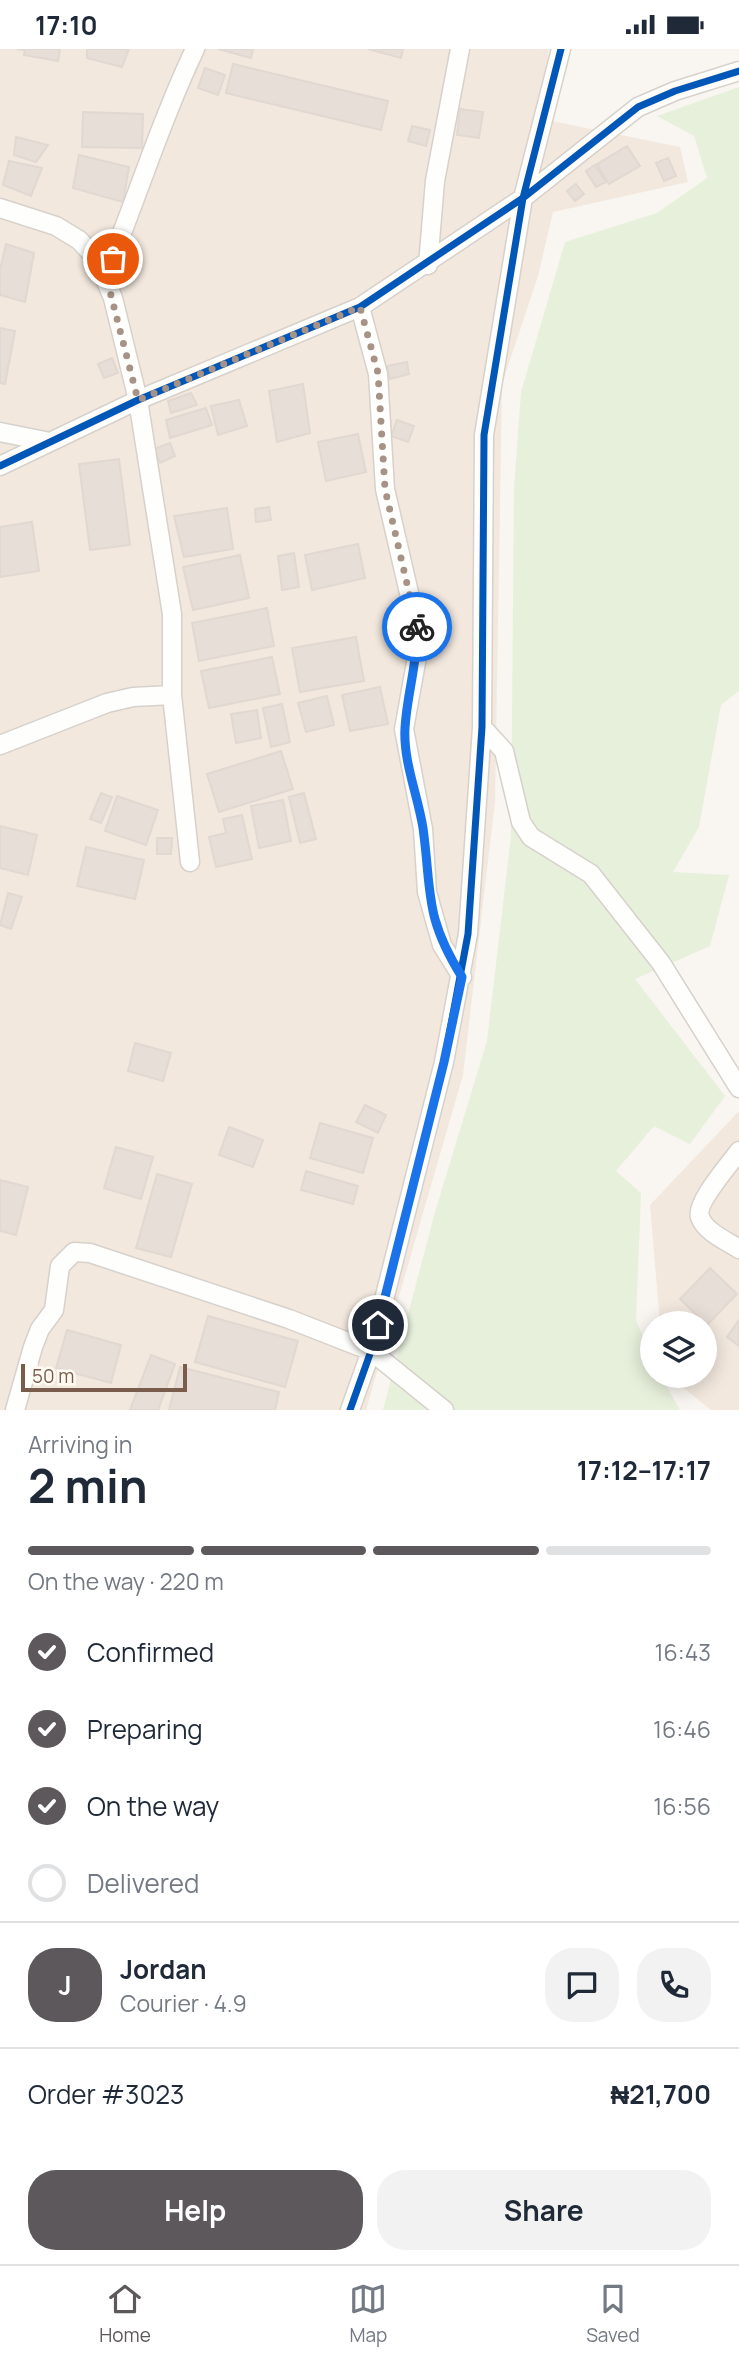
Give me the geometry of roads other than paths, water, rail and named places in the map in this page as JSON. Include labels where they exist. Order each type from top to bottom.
[{"type":"street","points":[[106,276],[147,172],[167,109],[195,49]]},
{"type":"street","points":[[428,265],[435,181],[460,49]]},
{"type":"street","points":[[350,1410],[372,1351],[441,1076],[462,977],[468,934],[482,727],[481,477],[484,435],[523,198],[561,49]]},
{"type":"street","points":[[0,467],[138,400],[360,307],[428,265],[523,198],[638,107],[675,91],[739,71]]},
{"type":"street","points":[[0,208],[56,226],[79,240],[96,258],[106,276],[138,400],[172,614],[172,695],[190,862]]},
{"type":"street","points":[[360,307],[378,373],[385,489],[416,623],[418,657],[404,729],[423,829],[427,892],[442,945],[462,977]]},
{"type":"street","points":[[0,432],[50,442]]},
{"type":"street","points":[[0,745],[107,703],[133,697],[172,695]]},
{"type":"street","points":[[482,727],[503,751],[521,822],[531,837],[591,874],[661,963],[739,1088]]},
{"type":"street","points":[[739,1151],[700,1205],[700,1217],[711,1230],[739,1249]]},
{"type":"street","points":[[15,1410],[40,1329],[54,1310],[60,1266],[74,1252],[90,1253],[289,1319],[372,1351],[444,1410]]}]
